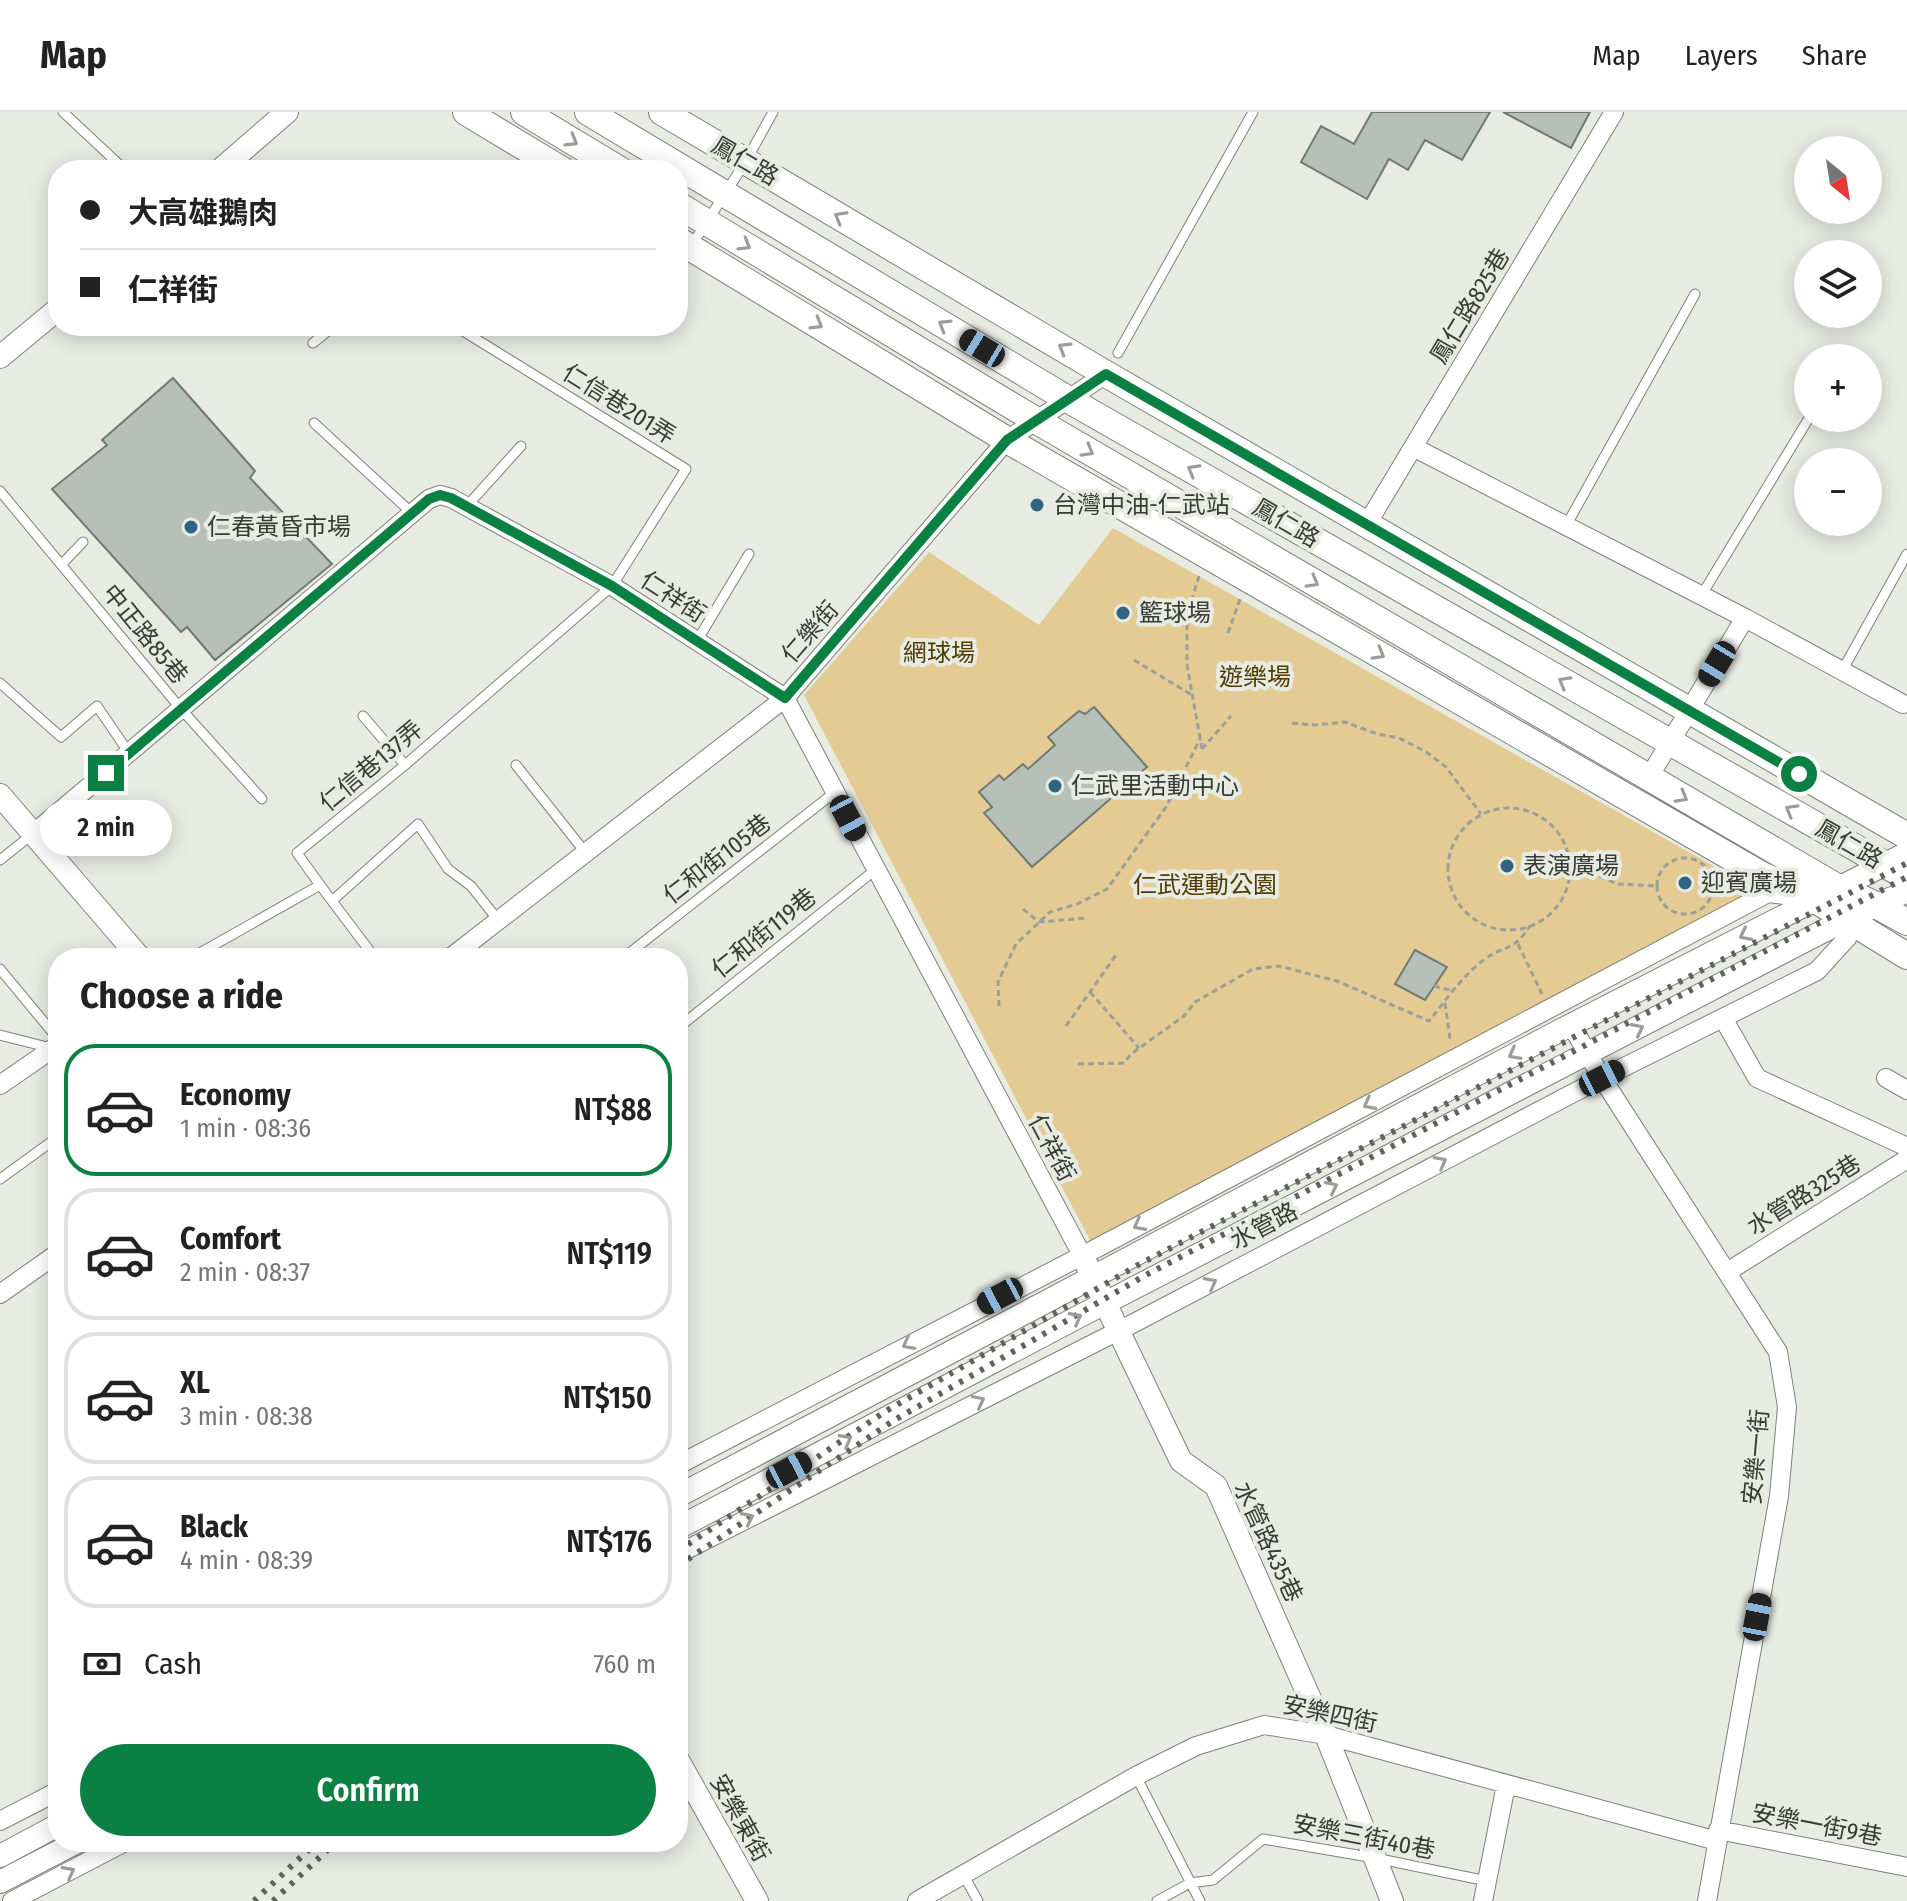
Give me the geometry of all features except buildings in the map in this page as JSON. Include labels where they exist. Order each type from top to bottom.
[{"type":"main road","points":[[466,112],[545,160]]},
{"type":"main road","points":[[524,112],[603,160]]},
{"type":"main road","name":"鳳仁路","points":[[588,112],[668,160]]},
{"type":"main road","name":"鳳仁路","points":[[662,112],[1112,364],[1367,524],[1907,836]]},
{"type":"main road","name":"鳳仁路","points":[[688,172],[1069,400],[1670,742],[1899,865]]},
{"type":"main road","name":"鳳仁路","points":[[688,211],[1037,421],[1649,777],[1826,893],[1847,919],[1907,956]]},
{"type":"main road","name":"鳳仁路","points":[[688,246],[1007,440],[1746,866],[1826,893],[1878,906],[1907,922]]},
{"type":"street","points":[[232,160],[287,112]]},
{"type":"street","name":"鳳仁路825巷","points":[[1367,524],[1614,112]]},
{"type":"street","points":[[0,357],[48,317]]},
{"type":"street","name":"仁樂街","points":[[463,948],[785,698],[1007,440],[1069,400],[1112,364]]},
{"type":"street","points":[[1413,447],[1745,618],[1903,704]]},
{"type":"street","name":"仁祥街","points":[[34,833],[429,499],[440,495],[612,586],[785,698],[1082,1255]]},
{"type":"street","points":[[1649,777],[1745,618]]},
{"type":"street","points":[[0,795],[132,948]]},
{"type":"street","name":"水管路","points":[[688,1491],[1093,1275],[1826,893],[1899,865]]},
{"type":"street","name":"水管路","points":[[688,1523],[1107,1302],[1847,919],[1907,891]]},
{"type":"street","points":[[688,1460],[1768,893],[1826,893]]},
{"type":"street","name":"水管路","points":[[688,1549],[1120,1330],[1602,1078],[1817,971],[1848,937],[1847,919]]},
{"type":"street","name":"水管路325巷","points":[[1723,1018],[1757,1078],[1907,1147]]},
{"type":"street","name":"安樂一街","points":[[1571,1025],[1778,1352],[1787,1407],[1779,1496],[1707,1901]]},
{"type":"street","points":[[0,1085],[48,1052]]},
{"type":"street","points":[[1886,1078],[1907,1090]]},
{"type":"street","name":"水管路325巷","points":[[1727,1272],[1907,1159]]},
{"type":"street","name":"水管路435巷","points":[[1082,1255],[1181,1461],[1216,1486],[1326,1735],[1392,1901]]},
{"type":"street","points":[[0,1294],[48,1260]]},
{"type":"street","name":"安樂四街","points":[[917,1901],[1136,1776],[1196,1746],[1264,1725],[1326,1735],[1506,1785],[1718,1835]]},
{"type":"street","name":"安樂東街","points":[[688,1778],[757,1901]]},
{"type":"street","points":[[1483,1901],[1506,1785]]},
{"type":"street","points":[[0,1821],[48,1796]]},
{"type":"street","points":[[0,1856],[48,1830]]},
{"type":"street","name":"安樂一街9巷","points":[[1718,1835],[1907,1867]]},
{"type":"street","points":[[0,1882],[58,1852]]},
{"type":"street","points":[[12,1901],[106,1852]]},
{"type":"lane","points":[[63,112],[114,160]]},
{"type":"lane","points":[[688,240],[707,222],[773,112]]},
{"type":"lane","points":[[1112,364],[1253,112]]},
{"type":"lane","points":[[1566,526],[1695,294]]},
{"type":"lane","points":[[313,343],[322,336]]},
{"type":"lane","name":"仁信巷201弄","points":[[471,336],[686,469],[612,586]]},
{"type":"lane","points":[[314,423],[413,514]]},
{"type":"lane","points":[[1701,596],[1801,432]]},
{"type":"lane","points":[[466,507],[521,446]]},
{"type":"lane","name":"中正路85巷","points":[[0,491],[181,709],[262,799]]},
{"type":"lane","points":[[62,564],[83,542]]},
{"type":"lane","points":[[697,641],[749,554]]},
{"type":"lane","points":[[1842,671],[1907,554]]},
{"type":"lane","name":"仁信巷137弄","points":[[320,885],[297,853],[405,765],[612,586]]},
{"type":"lane","points":[[0,683],[61,737],[97,706],[129,753]]},
{"type":"lane","points":[[363,716],[405,765]]},
{"type":"lane","points":[[516,765],[585,852]]},
{"type":"lane","name":"仁和街105巷","points":[[636,948],[835,792]]},
{"type":"lane","points":[[333,900],[418,824],[448,869],[471,886],[498,920]]},
{"type":"lane","points":[[0,860],[34,833]]},
{"type":"lane","name":"仁和街119巷","points":[[688,1020],[875,870]]},
{"type":"lane","points":[[209,948],[320,885],[368,948]]},
{"type":"lane","points":[[0,969],[48,1034]]},
{"type":"lane","points":[[0,1035],[48,1044]]},
{"type":"lane","points":[[0,1179],[48,1144]]},
{"type":"lane","points":[[1136,1776],[1200,1901]]},
{"type":"lane","name":"安樂三街40巷","points":[[1157,1901],[1190,1883],[1213,1880],[1263,1839],[1487,1881]]},
{"type":"lane","points":[[964,1876],[978,1901]]},
{"type":"path","points":[[1202,567],[1187,615],[1187,665],[1202,749],[1231,716]]},
{"type":"path","points":[[1228,633],[1244,590]]},
{"type":"path","points":[[1134,660],[1192,695]]},
{"type":"path","points":[[1292,723],[1314,725],[1345,722],[1377,734],[1399,738],[1425,751],[1446,767],[1481,814]]},
{"type":"path","points":[[999,1006],[998,982],[1016,944],[1050,912],[1077,904],[1107,889],[1166,807],[1200,739]]},
{"type":"path","points":[[1502,808],[1518,808],[1534,813],[1558,832],[1566,846],[1570,863],[1564,895],[1544,919],[1530,926],[1498,929],[1483,925],[1458,905],[1451,890],[1448,859],[1452,844],[1461,830],[1481,814],[1502,808]]},
{"type":"path","points":[[1690,858],[1700,861],[1707,868],[1714,886],[1708,903],[1693,913],[1684,914],[1675,913],[1661,903],[1656,886],[1663,867],[1671,861],[1690,858]]},
{"type":"path","points":[[1570,863],[1617,884],[1656,886]]},
{"type":"path","points":[[1023,909],[1039,922],[1086,918]]},
{"type":"path","points":[[1078,1064],[1124,1063],[1139,1048],[1172,1026],[1195,1002],[1253,969],[1279,966],[1337,981],[1429,1021],[1486,958],[1518,944],[1530,926]]},
{"type":"path","points":[[1518,944],[1545,1001]]},
{"type":"path","points":[[1066,1026],[1116,955]]},
{"type":"path","points":[[1434,986],[1454,991]]},
{"type":"path","points":[[1090,992],[1139,1048]]},
{"type":"path","points":[[1445,1001],[1452,1050]]},
{"type":"green space","name":"仁武運動公園","points":[[1113,528],[1767,896],[1092,1244],[804,695],[929,552],[1039,625]]},
{"type":"railway","points":[[688,1544],[886,1411],[1138,1265],[1907,863]]},
{"type":"railway","points":[[688,1559],[893,1421],[1144,1276],[1907,877]]},
{"type":"railway","points":[[254,1901],[306,1852]]},
{"type":"railway","points":[[273,1901],[325,1852]]},
{"type":"place","name":"台灣中油-仁武站","points":[[1037,505]]},
{"type":"place","name":"仁春黃昏市場","points":[[191,527]]},
{"type":"place","name":"籃球場","points":[[1123,613]]},
{"type":"place","name":"仁武里活動中心","points":[[1055,786]]},
{"type":"place","name":"表演廣場","points":[[1507,866]]},
{"type":"place","name":"迎賓廣場","points":[[1685,883]]},
{"type":"route","points":[[106,773],[429,499],[440,495],[451,498],[612,586],[785,698],[1007,440],[1106,374],[1799,774]]},
{"type":"park label","name":"網球場","points":[[939,653]]},
{"type":"park label","name":"遊樂場","points":[[1255,677]]}]
